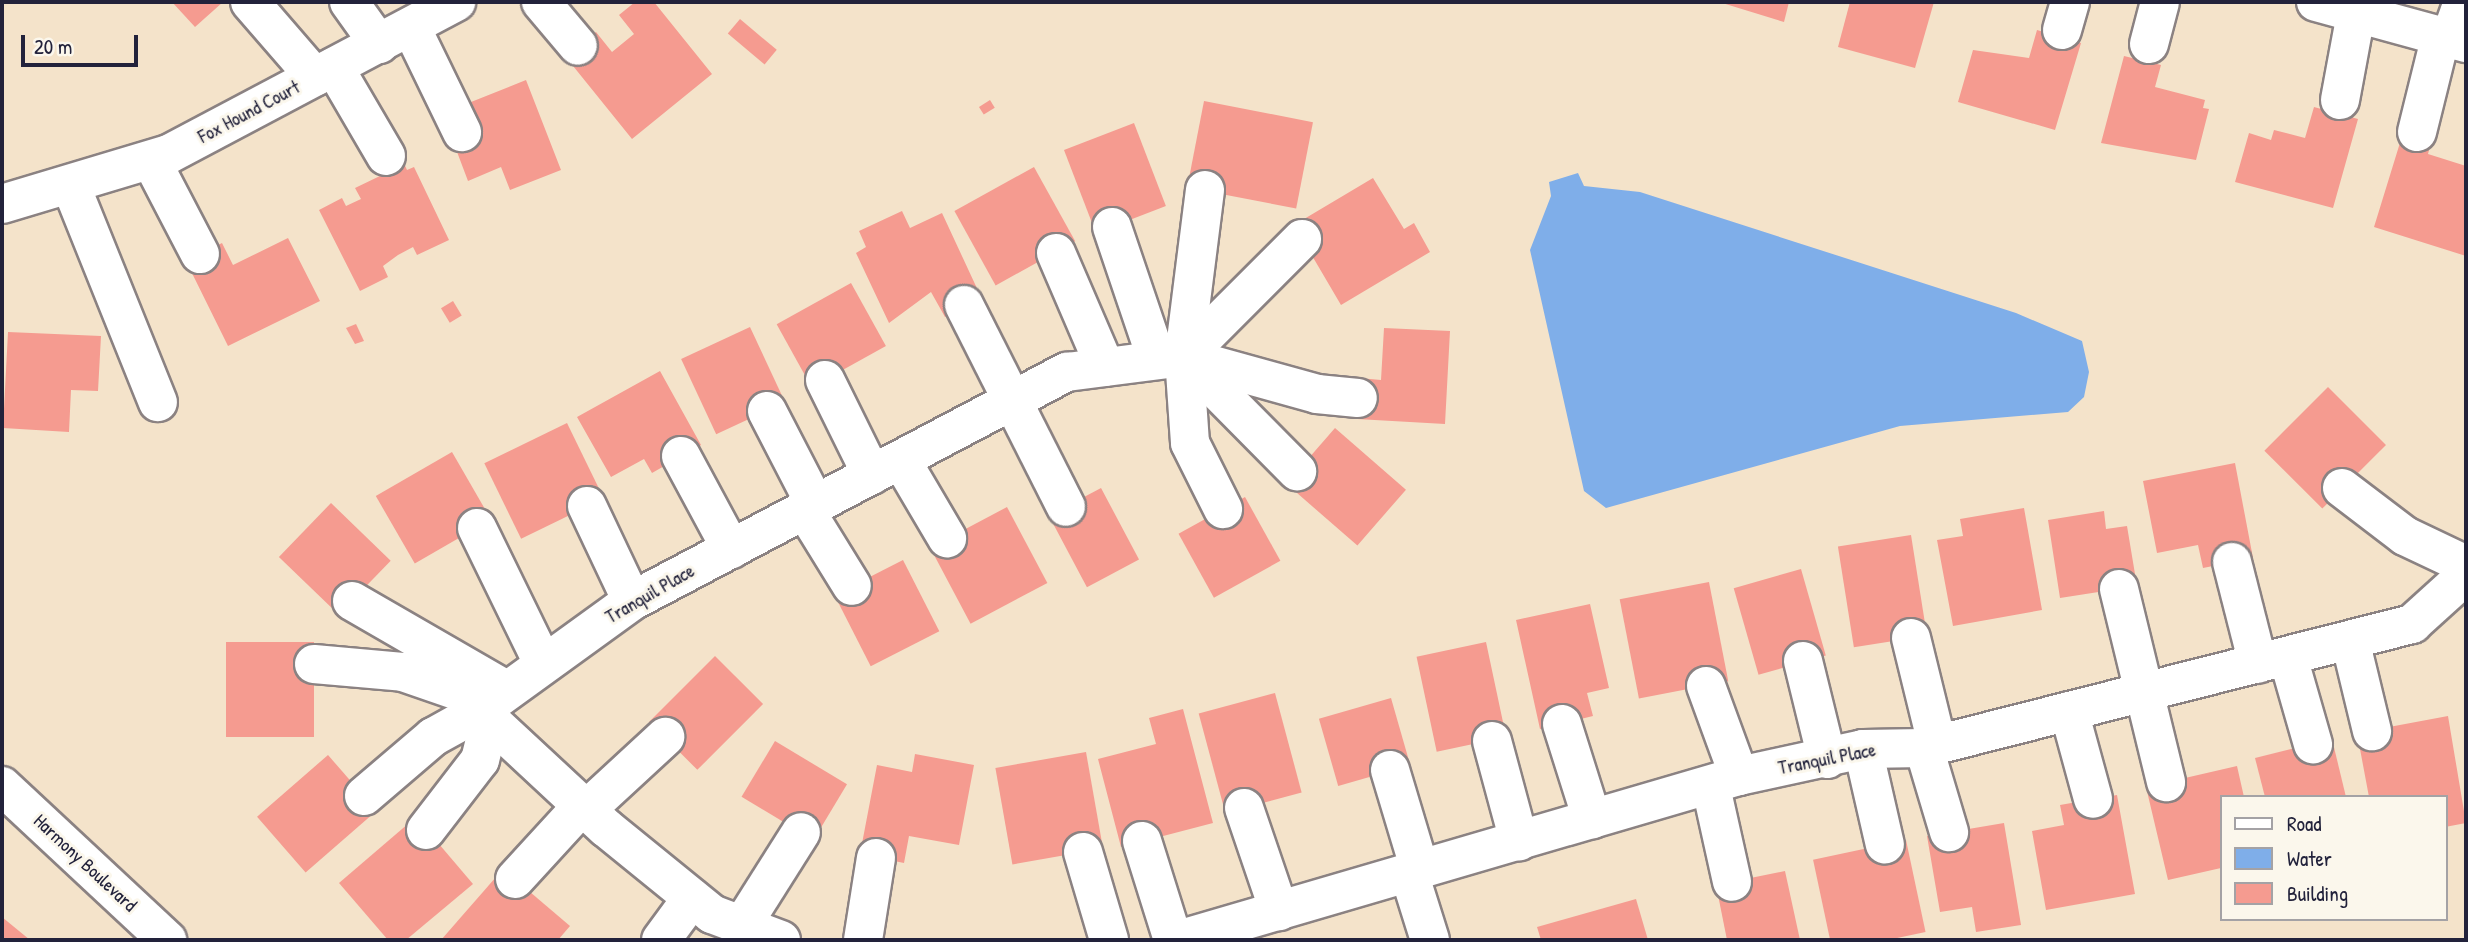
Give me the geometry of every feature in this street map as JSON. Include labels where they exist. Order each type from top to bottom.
[{"type":"street","points":[[250,2],[324,72],[386,156]]},
{"type":"street","points":[[349,2],[395,35],[462,132]]},
{"type":"street","name":"Fox Hound Court","points":[[17,201],[151,160],[456,2]]},
{"type":"street","points":[[541,2],[578,46]]},
{"type":"street","points":[[2149,44],[2160,2]]},
{"type":"street","points":[[2316,2],[2452,41]]},
{"type":"street","points":[[2417,132],[2452,41],[2463,2]]},
{"type":"street","points":[[2340,100],[2356,14]]},
{"type":"street","points":[[151,160],[200,254]]},
{"type":"street","points":[[71,186],[158,402]]},
{"type":"street","points":[[1170,358],[1205,190]]},
{"type":"street","points":[[1112,227],[1170,358],[1190,443],[1223,509]]},
{"type":"street","points":[[1170,358],[1302,239]]},
{"type":"street","points":[[1056,253],[1105,367]]},
{"type":"street","points":[[964,305],[1066,507]]},
{"type":"street","points":[[1170,358],[1317,394],[1358,398]]},
{"type":"street","points":[[1170,358],[1297,471]]},
{"type":"street","name":"Tranquil Place","points":[[363,796],[433,737],[492,706],[542,661],[632,601],[1068,372],[1170,358]]},
{"type":"street","points":[[825,380],[887,467],[947,538]]},
{"type":"street","points":[[767,411],[810,507],[852,586]]},
{"type":"street","points":[[681,456],[731,549]]},
{"type":"street","points":[[2342,488],[2405,536],[2466,565]]},
{"type":"street","points":[[587,506],[632,601]]},
{"type":"street","points":[[477,528],[542,661]]},
{"type":"street","points":[[2232,562],[2273,661],[2313,744]]},
{"type":"street","name":"Tranquil Place","points":[[1175,940],[1725,782],[1845,754],[1931,746],[2412,624],[2466,575]]},
{"type":"street","points":[[2119,589],[2142,693],[2166,782]]},
{"type":"street","points":[[352,601],[492,706],[584,808],[692,898],[733,930],[781,940]]},
{"type":"street","points":[[1912,638],[1949,832]]},
{"type":"street","points":[[2350,640],[2372,731]]},
{"type":"street","points":[[1803,661],[1885,845]]},
{"type":"street","points":[[314,664],[403,672],[492,706]]},
{"type":"street","points":[[1706,686],[1725,782],[1732,882]]},
{"type":"street","points":[[426,830],[480,760],[492,706]]},
{"type":"street","points":[[2069,711],[2093,799]]},
{"type":"street","points":[[1562,724],[1592,819]]},
{"type":"street","points":[[515,879],[584,808],[665,737]]},
{"type":"street","points":[[1492,741],[1519,841]]},
{"type":"street","points":[[1390,771],[1430,940]]},
{"type":"street","name":"Harmony Boulevard","points":[[2,786],[167,940]]},
{"type":"street","points":[[1244,808],[1279,911]]},
{"type":"street","points":[[733,930],[801,832]]},
{"type":"street","points":[[1142,841],[1175,940]]},
{"type":"street","points":[[1083,852],[1109,940]]},
{"type":"street","points":[[863,940],[876,858]]},
{"type":"street","points":[[661,940],[692,898]]},
{"type":"water","points":[[1578,173],[1584,186],[1640,192],[2016,313],[2082,341],[2089,372],[2084,397],[2068,412],[1900,426],[1606,508],[1584,491],[1530,250],[1551,196],[1549,182]]},
{"type":"building","points":[[172,2],[223,2],[195,27]]},
{"type":"building","points":[[635,2],[654,2],[712,74],[632,139],[565,56],[596,32],[612,52],[634,34],[619,15]]},
{"type":"building","points":[[1719,2],[1789,2],[1784,22]]},
{"type":"building","points":[[1850,2],[1934,2],[1915,68],[1838,47]]},
{"type":"building","points":[[740,19],[777,50],[765,64],[728,34]]},
{"type":"building","points":[[2037,30],[2081,43],[2055,130],[1958,102],[1973,50],[2029,58]]},
{"type":"building","points":[[2124,56],[2161,65],[2155,87],[2205,100],[2203,108],[2209,109],[2196,160],[2101,143]]},
{"type":"building","points":[[526,80],[561,170],[510,190],[501,167],[468,181],[451,136],[466,104]]},
{"type":"building","points":[[990,100],[995,108],[984,115],[979,107]]},
{"type":"building","points":[[1204,101],[1313,122],[1296,209],[1187,187]]},
{"type":"building","points":[[2314,107],[2358,119],[2333,208],[2235,182],[2249,133],[2271,140],[2274,130],[2305,138]]},
{"type":"building","points":[[1134,123],[1166,206],[1096,233],[1064,150]]},
{"type":"building","points":[[2403,133],[2431,142],[2428,154],[2466,166],[2466,256],[2374,227]]},
{"type":"building","points":[[398,151],[407,170],[414,167],[449,240],[417,255],[413,247],[398,255],[383,266],[388,277],[360,291],[319,210],[342,198],[346,206],[361,199],[355,188],[382,175],[375,162]]},
{"type":"building","points":[[1034,167],[1075,241],[996,285],[954,211]]},
{"type":"building","points":[[1373,178],[1404,229],[1414,223],[1430,252],[1341,305],[1294,225]]},
{"type":"building","points":[[902,211],[910,228],[942,213],[981,297],[945,317],[931,292],[889,323],[856,253],[866,247],[859,231]]},
{"type":"building","points":[[288,238],[320,301],[228,346],[186,261],[222,243],[233,265]]},
{"type":"building","points":[[851,283],[886,346],[812,387],[777,324]]},
{"type":"building","points":[[453,301],[462,316],[450,323],[441,308]]},
{"type":"building","points":[[356,324],[364,341],[355,344],[346,328]]},
{"type":"building","points":[[750,327],[785,402],[716,434],[681,359]]},
{"type":"building","points":[[1384,328],[1450,331],[1445,424],[1357,419],[1359,378],[1381,380]]},
{"type":"building","points":[[8,332],[101,336],[98,391],[71,390],[69,432],[3,428]]},
{"type":"building","points":[[660,371],[701,445],[652,473],[644,459],[611,477],[577,417]]},
{"type":"building","points":[[2328,387],[2386,445],[2322,509],[2264,451]]},
{"type":"building","points":[[567,423],[604,498],[521,539],[484,463]]},
{"type":"building","points":[[1335,428],[1406,490],[1357,546],[1286,484]]},
{"type":"building","points":[[452,452],[491,520],[415,564],[376,496]]},
{"type":"building","points":[[2235,463],[2253,558],[2203,568],[2198,545],[2157,553],[2143,481]]},
{"type":"building","points":[[1101,488],[1139,560],[1087,587],[1049,516]]},
{"type":"building","points":[[1245,497],[1280,561],[1214,598],[1179,534]]},
{"type":"building","points":[[331,503],[391,561],[339,615],[279,557]]},
{"type":"building","points":[[1007,507],[1047,583],[971,624],[930,548]]},
{"type":"building","points":[[2024,508],[2042,610],[1953,626],[1937,540],[1963,536],[1960,519]]},
{"type":"building","points":[[2104,511],[2106,529],[2127,526],[2137,586],[2060,598],[2048,520]]},
{"type":"building","points":[[1911,535],[1927,636],[1854,647],[1838,547]]},
{"type":"building","points":[[903,560],[939,631],[871,666],[834,595]]},
{"type":"building","points":[[1801,569],[1826,656],[1759,675],[1734,588]]},
{"type":"building","points":[[1709,582],[1728,681],[1639,699],[1620,599]]},
{"type":"building","points":[[1590,604],[1609,688],[1587,693],[1593,716],[1540,729],[1516,620]]},
{"type":"building","points":[[226,642],[314,642],[314,737],[226,737]]},
{"type":"building","points":[[1486,642],[1506,737],[1437,752],[1417,657]]},
{"type":"building","points":[[715,656],[763,704],[697,770],[649,722]]},
{"type":"building","points":[[1275,693],[1302,792],[1225,813],[1199,713]]},
{"type":"building","points":[[1391,698],[1410,765],[1338,786],[1319,719]]},
{"type":"building","points":[[1183,709],[1213,823],[1121,847],[1098,759],[1156,744],[1149,718]]},
{"type":"building","points":[[2448,716],[2466,823],[2447,827],[2447,795],[2369,795],[2357,733]]},
{"type":"building","points":[[2332,739],[2346,795],[2264,795],[2255,758]]},
{"type":"building","points":[[775,741],[847,784],[814,840],[742,797]]},
{"type":"building","points":[[1086,752],[1103,849],[1012,864],[995,768]]},
{"type":"building","points":[[915,754],[974,765],[959,845],[909,836],[904,863],[860,854],[877,765],[912,772]]},
{"type":"building","points":[[328,755],[377,811],[306,873],[257,817]]},
{"type":"building","points":[[2237,766],[2244,795],[2220,795],[2220,868],[2168,880],[2146,787]]},
{"type":"building","points":[[2117,795],[2135,894],[2046,910],[2032,831],[2064,825],[2060,805]]},
{"type":"building","points":[[416,817],[473,884],[406,940],[388,940],[339,883]]},
{"type":"building","points":[[2004,823],[2021,925],[1976,932],[1972,907],[1940,912],[1927,836]]},
{"type":"building","points":[[1906,840],[1926,932],[1888,940],[1830,940],[1813,860]]},
{"type":"building","points":[[503,869],[570,926],[558,940],[441,940]]},
{"type":"building","points":[[1785,871],[1800,940],[1727,940],[1716,885]]},
{"type":"building","points":[[1636,899],[1648,940],[1541,940],[1537,927]]},
{"type":"building","points":[[2,917],[30,940],[2,940]]}]
